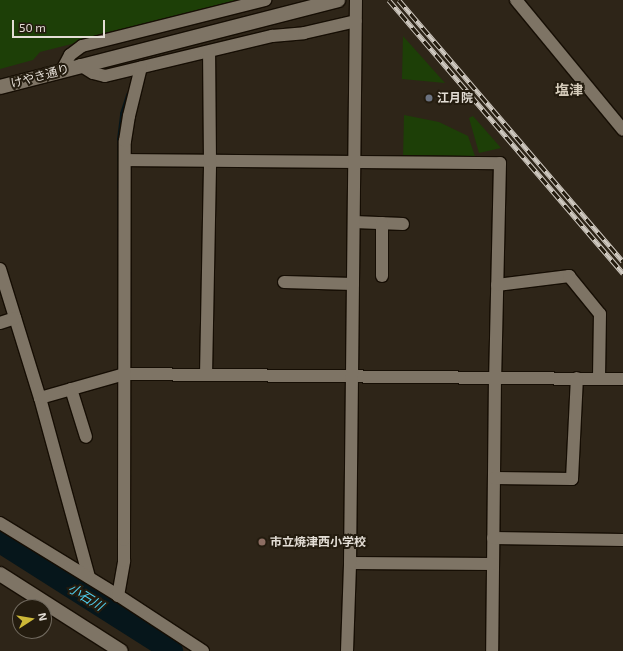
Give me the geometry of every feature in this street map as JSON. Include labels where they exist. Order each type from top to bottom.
[{"type":"street","points":[[62,70],[70,54],[82,46],[265,0]]},
{"type":"street","name":"けやき通り","points":[[0,87],[80,65],[338,0]]},
{"type":"street","points":[[347,651],[350,563],[356,0]]},
{"type":"street","points":[[516,0],[623,130]]},
{"type":"street","points":[[80,65],[93,73],[105,76],[272,36],[304,33],[356,21]]},
{"type":"street","points":[[206,375],[210,161],[209,52]]},
{"type":"street","points":[[115,594],[124,554],[121,375],[125,141],[129,116],[141,67]]},
{"type":"street","points":[[125,160],[500,163],[495,378],[492,651]]},
{"type":"street","points":[[354,222],[404,224]]},
{"type":"street","points":[[382,223],[382,276]]},
{"type":"street","points":[[0,269],[40,398],[89,577]]},
{"type":"street","points":[[497,285],[569,276],[600,314],[599,379]]},
{"type":"street","points":[[284,282],[353,284]]},
{"type":"street","points":[[0,323],[15,318]]},
{"type":"street","points":[[40,398],[121,375],[623,379]]},
{"type":"street","points":[[494,478],[572,479],[577,378]]},
{"type":"street","points":[[71,389],[86,437]]},
{"type":"street","points":[[0,523],[89,577],[203,651]]},
{"type":"street","points":[[493,538],[623,540]]},
{"type":"street","points":[[350,563],[493,564]]},
{"type":"street","points":[[0,575],[104,645],[121,651]]},
{"type":"green space","points":[[0,0],[246,0],[40,52],[33,60],[0,69]]},
{"type":"green space","points":[[403,36],[445,83],[402,79]]},
{"type":"green space","points":[[404,115],[439,122],[468,136],[476,159],[403,159]]},
{"type":"green space","points":[[473,116],[501,148],[479,153],[469,118]]},
{"type":"waterway","points":[[119,283],[119,140],[122,114],[128,95]]},
{"type":"waterway","name":"小石川","points":[[0,542],[172,651]]},
{"type":"waterway","points":[[108,610],[112,594]]},
{"type":"railway","points":[[389,0],[623,273]]},
{"type":"railway","points":[[399,0],[623,261]]},
{"type":"place","name":"江月院","points":[[429,98]]},
{"type":"place","name":"市立焼津西小学校","points":[[262,542]]},
{"type":"district","name":"塩津","points":[[569,90]]}]
